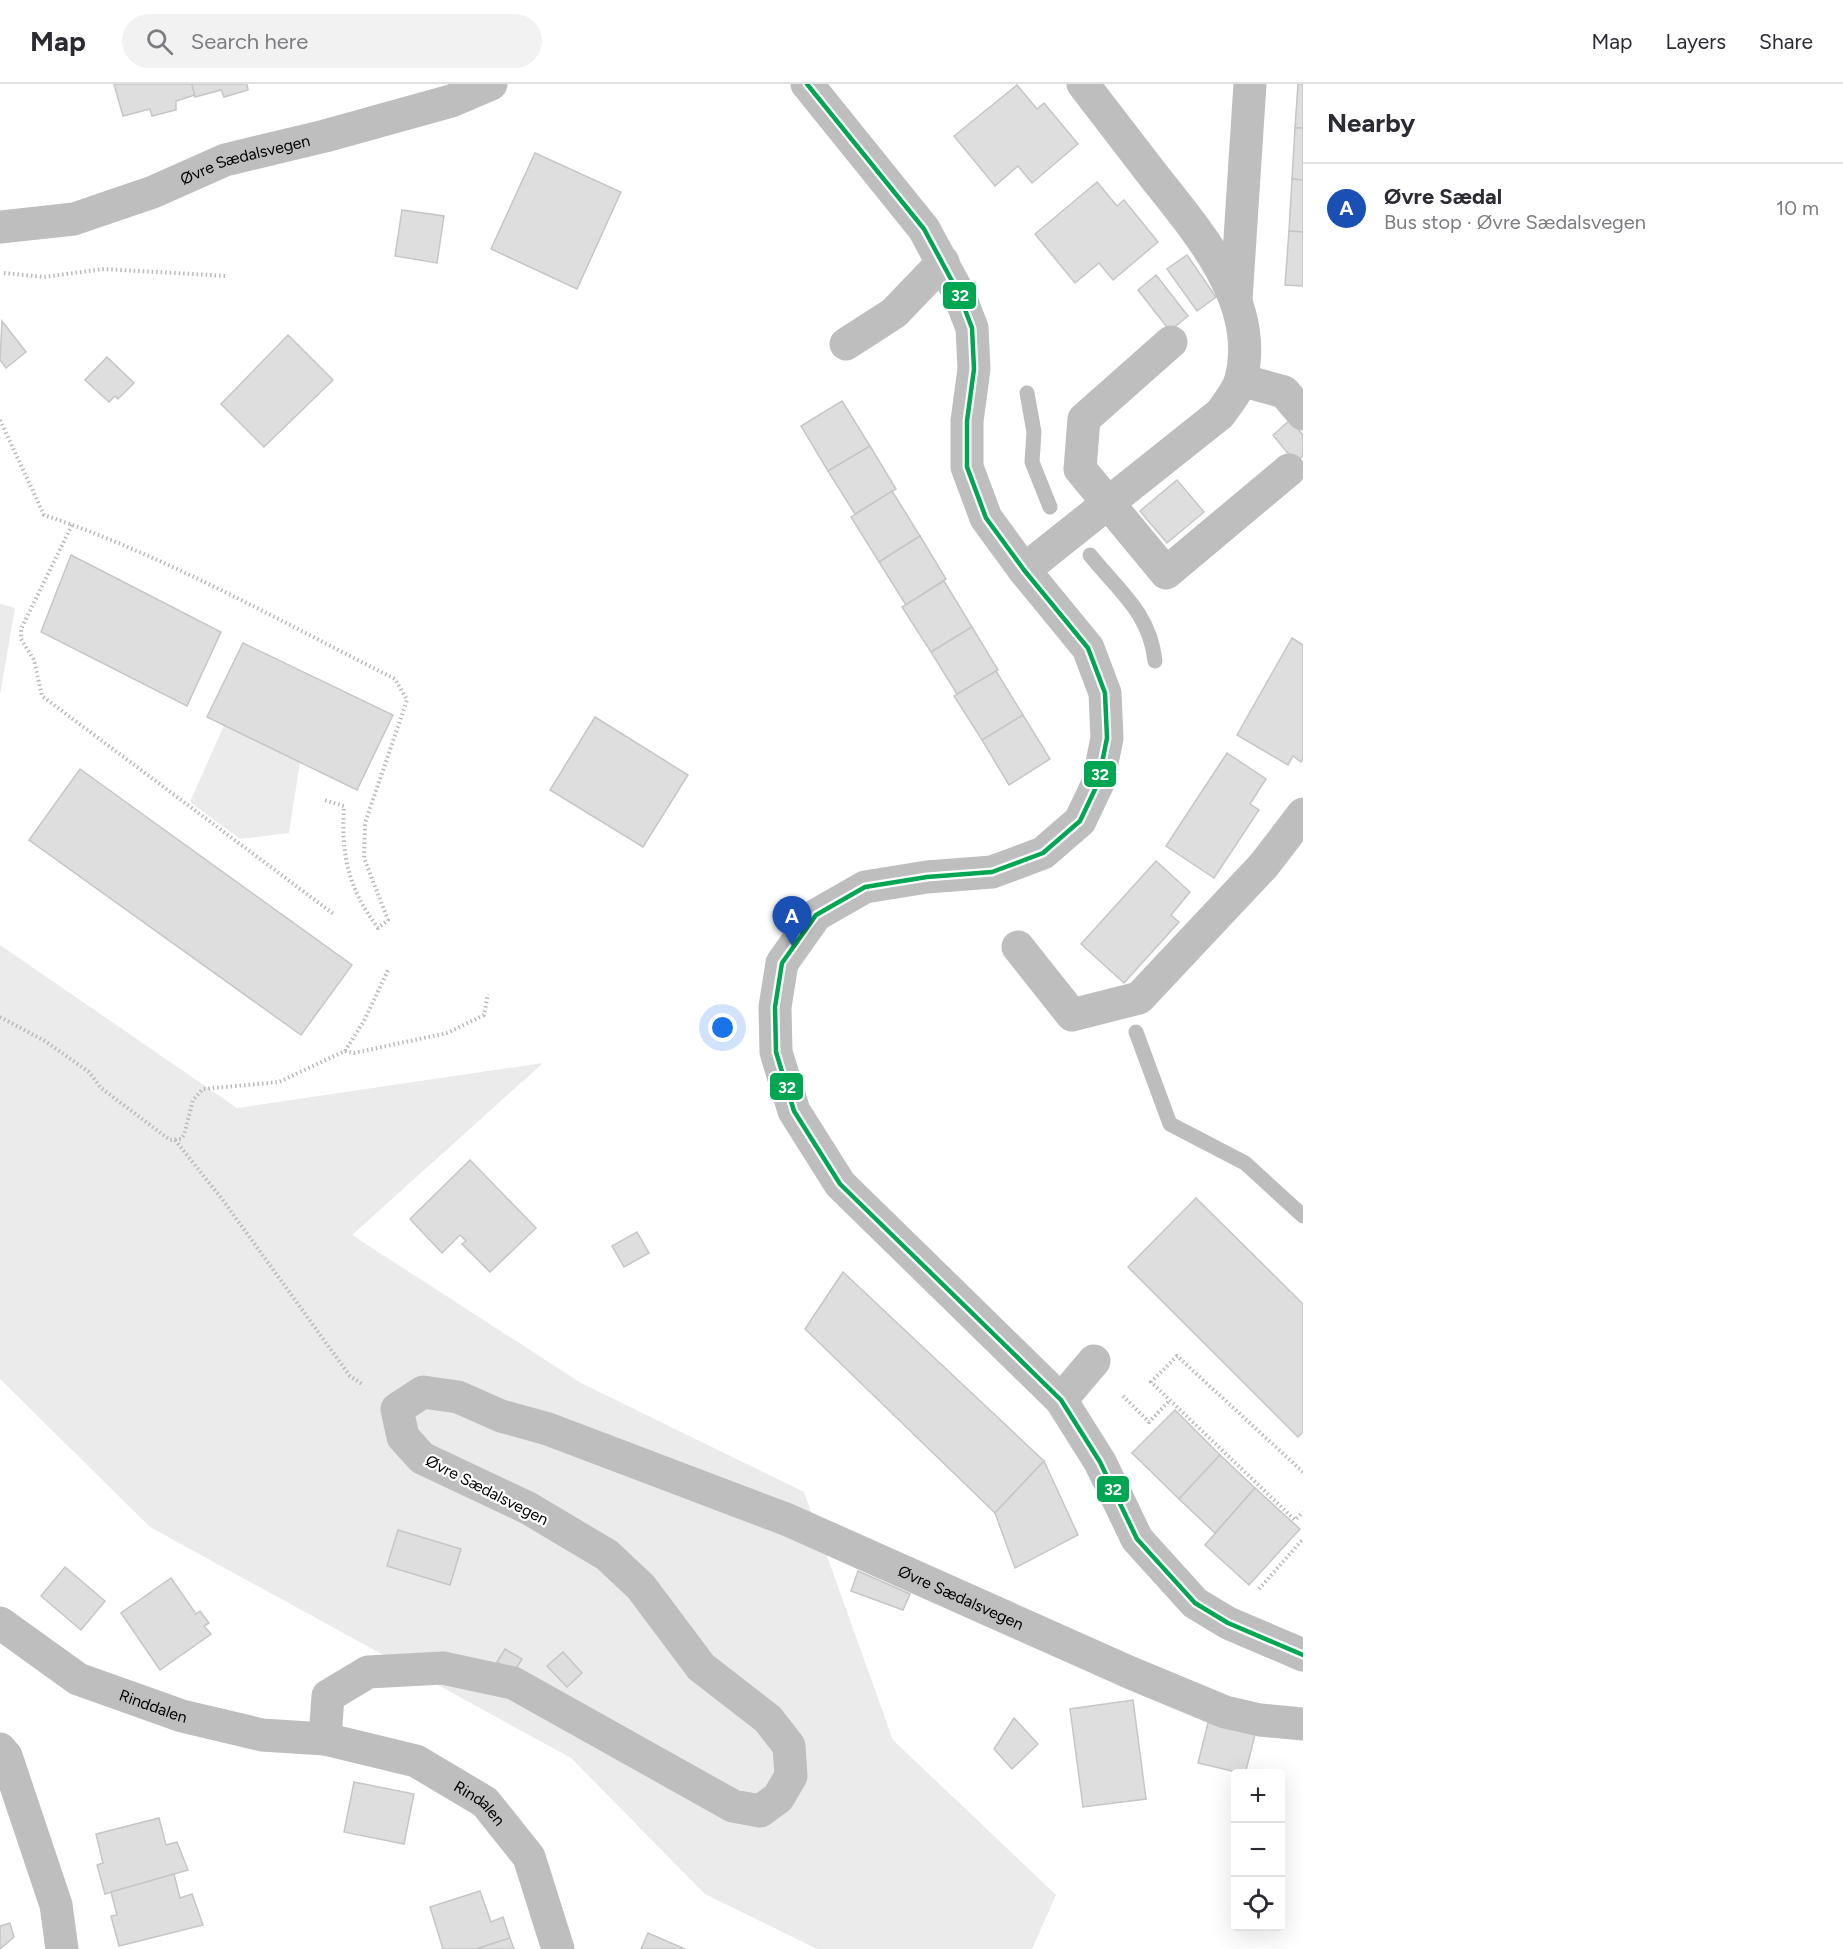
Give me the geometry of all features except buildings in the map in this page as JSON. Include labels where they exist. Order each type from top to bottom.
[{"type":"street","name":"Øvre Sædalsvegen","points":[[0,227],[74,219],[153,192],[225,160],[325,136],[440,104],[491,84]]},
{"type":"street","points":[[807,84],[924,230],[943,262],[972,328],[974,369],[967,421],[967,467],[986,518],[1024,570],[1088,648],[1105,693],[1107,738],[1098,783],[1080,821],[1043,853],[992,872],[927,877],[865,887],[816,915],[782,963],[775,1007],[776,1052],[794,1111],[840,1184],[1061,1400],[1100,1462],[1137,1539],[1195,1604],[1228,1623],[1303,1655]]},
{"type":"street","points":[[1024,570],[1220,414],[1241,380],[1245,340],[1236,302],[1219,266],[1193,226],[1083,84]]},
{"type":"street","points":[[1236,302],[1250,84]]},
{"type":"street","points":[[846,344],[894,313],[943,262]]},
{"type":"street","points":[[1172,342],[1084,419],[1080,470],[1166,573],[1288,470]]},
{"type":"street","points":[[1241,380],[1284,392],[1303,414]]},
{"type":"street","points":[[1018,947],[1072,1015],[1139,998],[1264,865],[1303,814]]},
{"type":"street","points":[[1061,1400],[1094,1361]]},
{"type":"street","name":"Øvre Sædalsvegen","points":[[325,1739],[328,1696],[368,1672],[443,1668],[513,1683],[733,1806],[760,1811],[778,1798],[791,1776],[789,1746],[768,1719],[701,1667],[640,1587],[607,1555],[528,1508],[422,1458],[403,1437],[397,1409],[423,1392],[458,1397],[501,1416],[548,1429],[788,1520],[1131,1673],[1225,1712],[1260,1720],[1303,1724]]},
{"type":"street","name":"Rinddalen","points":[[0,1623],[78,1679],[88,1683],[182,1716],[262,1736],[325,1739]]},
{"type":"street","name":"Rindalen","points":[[325,1739],[416,1761],[485,1802],[529,1857],[558,1949]]},
{"type":"street","points":[[0,1749],[6,1756],[56,1905],[62,1949]]},
{"type":"path","points":[[0,272],[44,277],[104,269],[227,276]]},
{"type":"path","points":[[0,420],[44,515],[168,565],[395,679],[407,700],[365,823],[364,858],[388,920],[378,928],[354,891],[346,863],[343,831],[345,807],[324,801]]},
{"type":"path","points":[[72,525],[21,629],[21,639],[34,660],[42,696],[335,915]]},
{"type":"path","points":[[0,1017],[45,1041],[89,1072],[110,1094],[170,1140],[175,1140],[184,1135],[193,1100],[203,1089],[279,1082],[345,1051],[364,1021],[389,968]]},
{"type":"path","points":[[345,1051],[354,1053],[447,1033],[484,1015],[488,994]]},
{"type":"path","points":[[175,1140],[222,1199],[350,1376],[397,1409]]},
{"type":"path","points":[[1303,1472],[1177,1356],[1150,1382],[1295,1520],[1303,1512]]},
{"type":"path","points":[[1115,1388],[1149,1422],[1170,1401]]},
{"type":"shaded area","points":[[0,604],[15,608],[0,695]]},
{"type":"shaded area","points":[[224,725],[300,762],[289,833],[240,839],[190,802]]},
{"type":"shaded area","points":[[0,945],[237,1108],[543,1063],[352,1235],[581,1383],[804,1492],[893,1740],[1056,1895],[1032,1949],[817,1949],[705,1894],[571,1758],[150,1527],[0,1379]]},
{"type":"waterway","points":[[1027,393],[1034,432],[1032,462],[1050,507]]},
{"type":"waterway","points":[[1090,555],[1122,591],[1140,616],[1147,629],[1155,661]]},
{"type":"waterway","points":[[1136,1032],[1170,1124],[1245,1163],[1303,1216]]},
{"type":"transit line","name":"32","points":[[807,84],[924,229],[959,294],[972,328],[974,369],[967,421],[967,467],[986,518],[1024,570],[1088,648],[1105,693],[1107,738],[1098,783],[1080,821],[1043,853],[992,872],[927,877],[865,887],[816,915],[782,963],[775,1007],[776,1052],[794,1111],[840,1184],[1061,1400],[1100,1462],[1137,1539],[1195,1603],[1228,1623],[1303,1655]]},
{"type":"place","name":"Øvre Sædal","points":[[792,946]]}]
